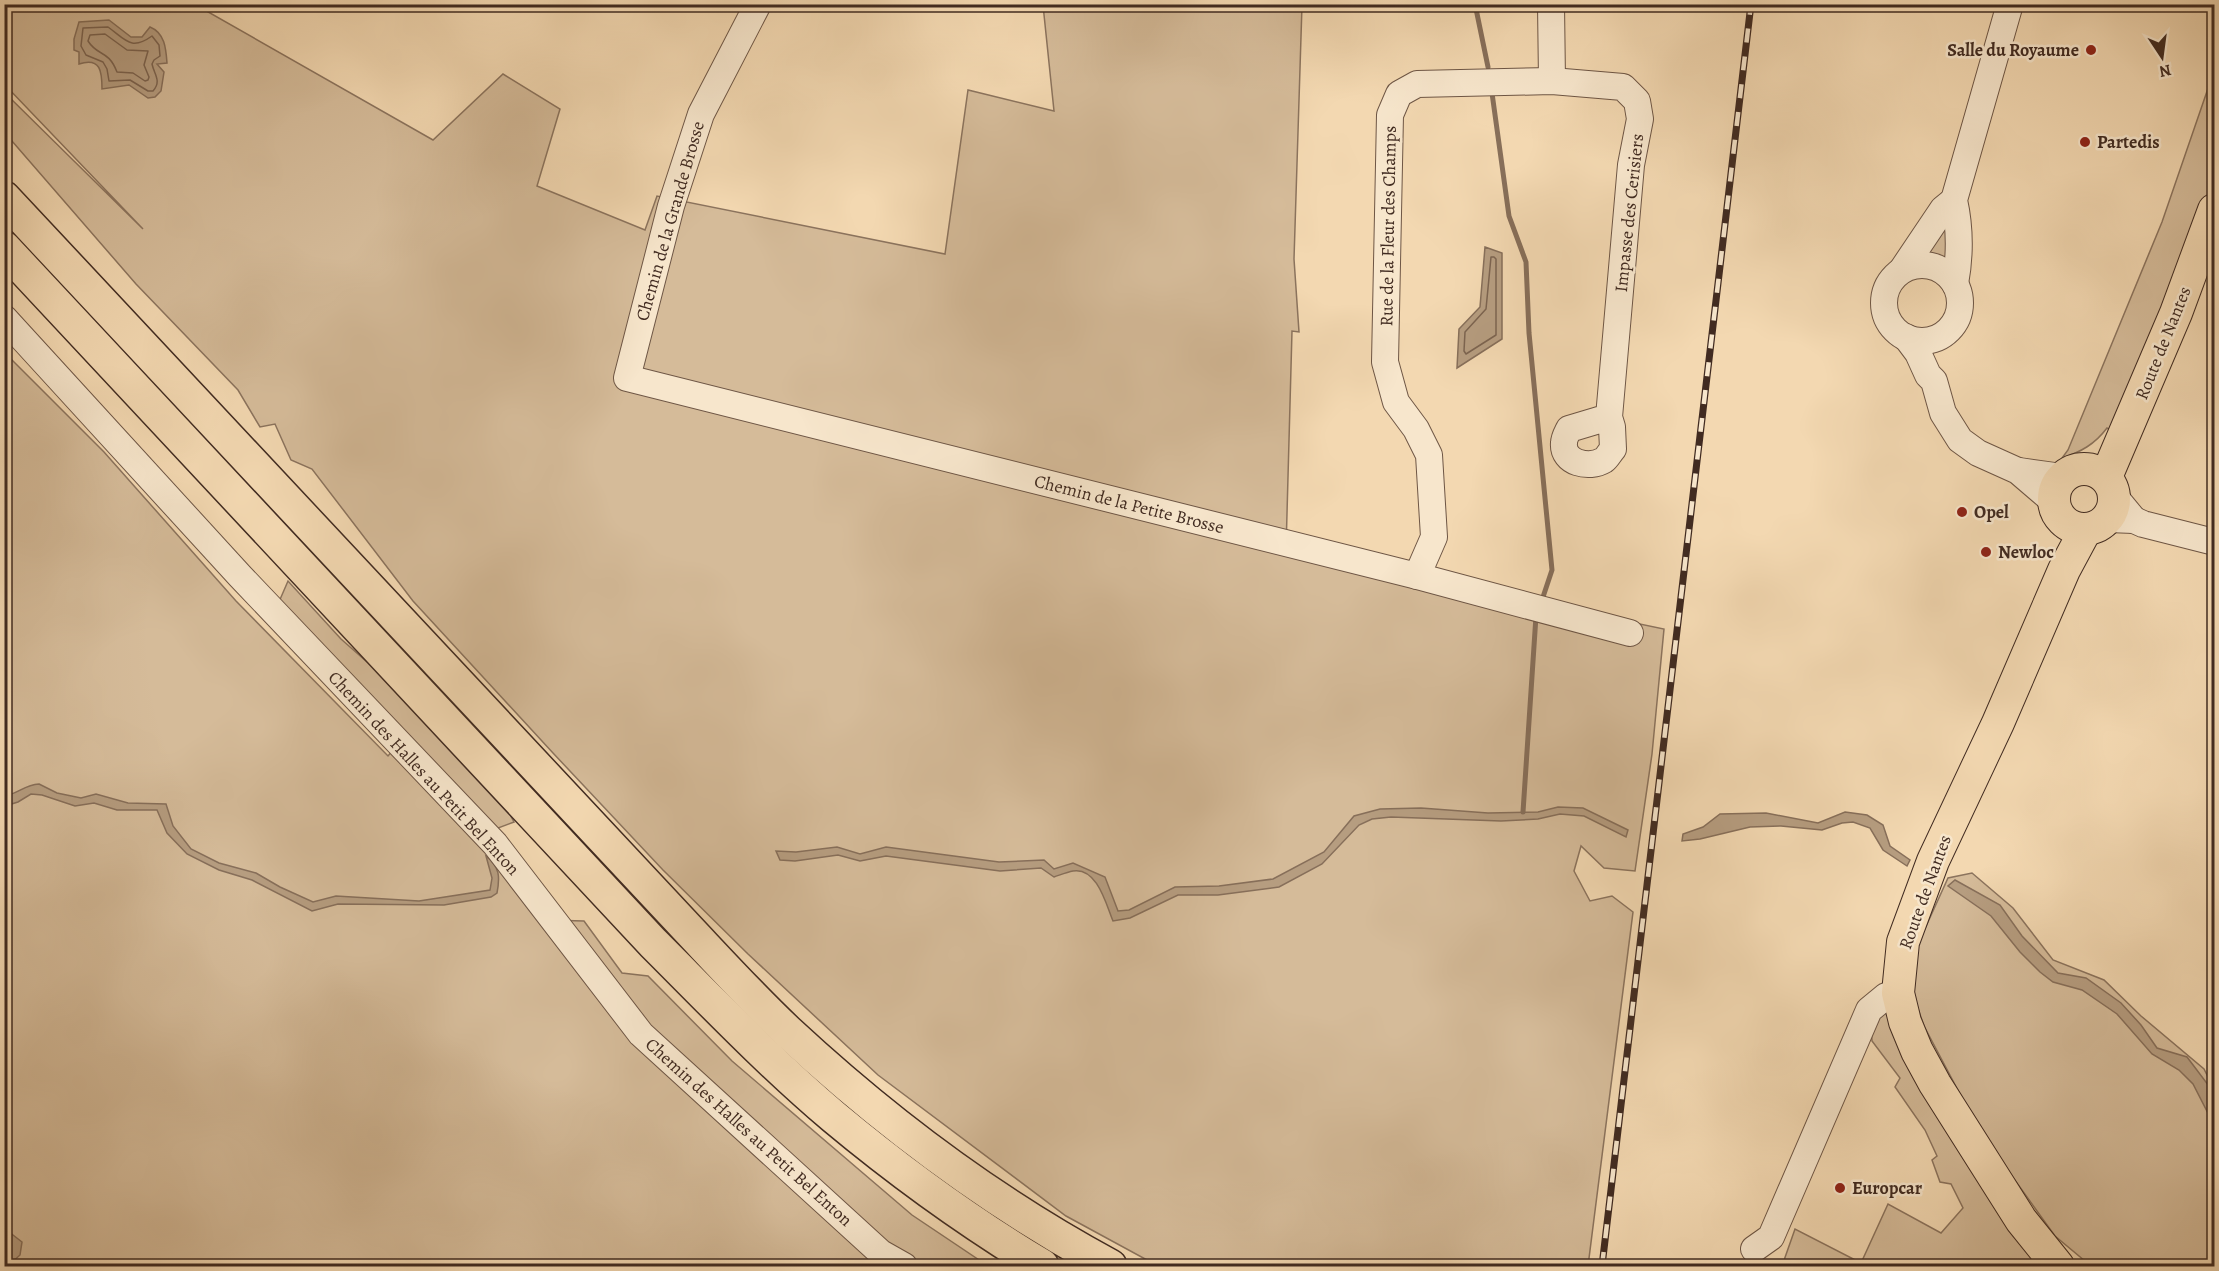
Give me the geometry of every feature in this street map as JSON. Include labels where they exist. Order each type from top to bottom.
[{"type":"highway","points":[[4,198],[688,930],[787,1031],[896,1124],[952,1167],[1051,1233],[1110,1266]]},
{"type":"highway","points":[[4,248],[653,943],[728,1018],[834,1117],[888,1161],[946,1204],[1042,1266]]},
{"type":"main road","name":"Route de Nantes","points":[[2057,1266],[2021,1220],[1935,1084],[1913,1041],[1905,1022],[1898,993],[1903,942],[1933,861],[1998,723],[2064,570],[2090,501],[2121,441],[2176,313],[2214,210]]},
{"type":"street","name":"Chemin de la Grande Brosse","points":[[627,378],[671,206],[701,114],[758,4]]},
{"type":"street","points":[[1551,4],[1552,81]]},
{"type":"street","points":[[1955,284],[1958,267],[1958,217],[1954,200],[2010,4]]},
{"type":"street","name":"Impasse des Cerisiers","points":[[1552,81],[1623,87],[1637,101],[1640,119],[1631,165],[1609,417]]},
{"type":"street","name":"Rue de la Fleur des Champs","points":[[1417,576],[1434,537],[1429,455],[1416,429],[1396,402],[1385,362],[1390,115],[1400,93],[1417,84],[1552,81]]},
{"type":"street","points":[[1954,200],[1943,209],[1902,270],[1888,285],[1884,305],[1890,324],[1906,337],[1918,353],[1928,375],[1934,381],[1943,413],[1960,440],[1978,453],[2090,501],[2214,542]]},
{"type":"street","points":[[1902,270],[1917,265],[1931,266],[1945,272],[1955,284],[1958,292],[1959,310],[1951,327],[1944,333],[1926,340],[1906,337]]},
{"type":"street","name":"Chemin des Halles au Petit Bel Enton","points":[[4,318],[240,576],[495,844],[641,1034],[881,1253],[903,1266]]},
{"type":"street","points":[[1934,381],[1939,373],[1944,333]]},
{"type":"street","name":"Chemin de la Petite Brosse","points":[[627,378],[1417,576],[1630,633]]},
{"type":"street","points":[[1754,1249],[1771,1237],[1869,1010],[1886,996],[1898,993]]},
{"type":"shaded area","points":[[5,5],[196,5],[433,140],[503,74],[560,109],[537,186],[645,230],[657,196],[945,254],[968,90],[1054,111],[1043,5],[1302,5],[1294,259],[1299,332],[1292,331],[1286,550],[1664,629],[1652,754],[1635,871],[1604,868],[1581,846],[1574,871],[1590,901],[1612,896],[1633,912],[1588,1266],[1158,1266],[1066,1216],[878,1075],[748,954],[663,870],[553,753],[413,601],[312,469],[291,460],[275,424],[260,427],[238,390],[136,284],[5,133],[4,92],[143,229],[5,85]]},
{"type":"shaded area","points":[[2214,71],[2214,188],[2180,280],[2112,431],[2107,428],[2087,447],[2062,458],[2068,450],[2162,222]]},
{"type":"shaded area","points":[[1948,217],[1949,266],[1921,258]]},
{"type":"shaded area","points":[[5,353],[104,452],[236,601],[388,756],[393,750],[275,611],[288,581],[341,639],[392,684],[499,794],[514,822],[482,834],[547,920],[584,921],[622,973],[648,976],[732,1061],[912,1215],[988,1266],[5,1266]]},
{"type":"shaded area","points":[[1972,873],[2013,908],[2053,960],[2104,980],[2141,1016],[2204,1069],[2214,1089],[2214,1266],[2091,1266],[2055,1236],[1979,1130],[1924,1026],[1913,994],[1913,955],[1948,878]]},
{"type":"shaded area","points":[[1881,1009],[1888,1015],[2040,1266],[1782,1266],[1795,1229],[1861,1263],[1888,1204],[1941,1233],[1963,1208],[1951,1184],[1940,1182],[1932,1160],[1937,1156],[1925,1130],[1895,1087],[1900,1078],[1872,1041],[1871,1029]]},
{"type":"water","points":[[109,20],[131,37],[142,37],[150,27],[162,37],[167,63],[157,64],[164,72],[161,91],[155,97],[148,98],[129,85],[102,89],[101,72],[96,64],[86,62],[79,64],[79,52],[74,50],[74,39],[79,22]]},
{"type":"water","points":[[1485,247],[1502,253],[1502,339],[1457,368],[1459,329],[1480,307]]},
{"type":"water","points":[[39,784],[57,793],[81,798],[96,794],[128,803],[166,804],[173,826],[191,849],[219,863],[256,873],[313,902],[336,896],[419,901],[490,890],[492,878],[486,856],[494,864],[498,873],[497,893],[491,897],[444,905],[338,904],[312,911],[252,880],[219,870],[187,854],[167,833],[157,810],[117,810],[94,803],[75,806],[42,795],[31,794],[18,802],[5,806],[4,796]]},
{"type":"water","points":[[1558,807],[1583,808],[1628,830],[1626,837],[1584,816],[1560,814],[1538,819],[1501,821],[1391,817],[1372,819],[1359,825],[1322,864],[1279,887],[1218,895],[1178,895],[1130,918],[1113,921],[1099,888],[1088,875],[1081,871],[1071,871],[1054,877],[1041,868],[1000,871],[886,856],[860,861],[838,855],[795,861],[780,860],[776,851],[796,852],[837,847],[860,854],[886,847],[999,862],[1044,860],[1054,869],[1073,863],[1105,877],[1118,911],[1129,910],[1175,887],[1219,886],[1273,879],[1324,852],[1354,816],[1380,809],[1421,808],[1488,813],[1538,812]]},
{"type":"water","points":[[1845,812],[1867,815],[1883,825],[1890,846],[1910,860],[1907,866],[1883,850],[1870,828],[1853,822],[1822,830],[1781,826],[1750,827],[1682,841],[1683,834],[1703,827],[1720,814],[1766,813],[1818,823]]},
{"type":"water","points":[[1955,880],[2000,905],[2022,936],[2058,973],[2086,978],[2121,1003],[2141,1025],[2157,1048],[2187,1057],[2209,1086],[2214,1099],[2214,1125],[2193,1084],[2179,1070],[2152,1054],[2117,1014],[2082,990],[2053,982],[2040,972],[2020,952],[1991,916],[1948,886]]},
{"type":"water","points":[[4,1228],[22,1242],[20,1255],[8,1266],[5,1266]]},
{"type":"waterway","points":[[1475,4],[1488,67]]},
{"type":"waterway","points":[[1492,93],[1509,216],[1526,262],[1529,333],[1552,570],[1541,603]]},
{"type":"waterway","points":[[1523,812],[1536,616]]},
{"type":"railway","points":[[1602,1266],[1751,4]]},
{"type":"place","name":"Salle du Royaume","points":[[2091,50]]},
{"type":"place","name":"Partedis","points":[[2085,142]]},
{"type":"place","name":"Opel","points":[[1962,512]]},
{"type":"place","name":"Newloc","points":[[1986,552]]},
{"type":"place","name":"Europcar","points":[[1840,1188]]}]
